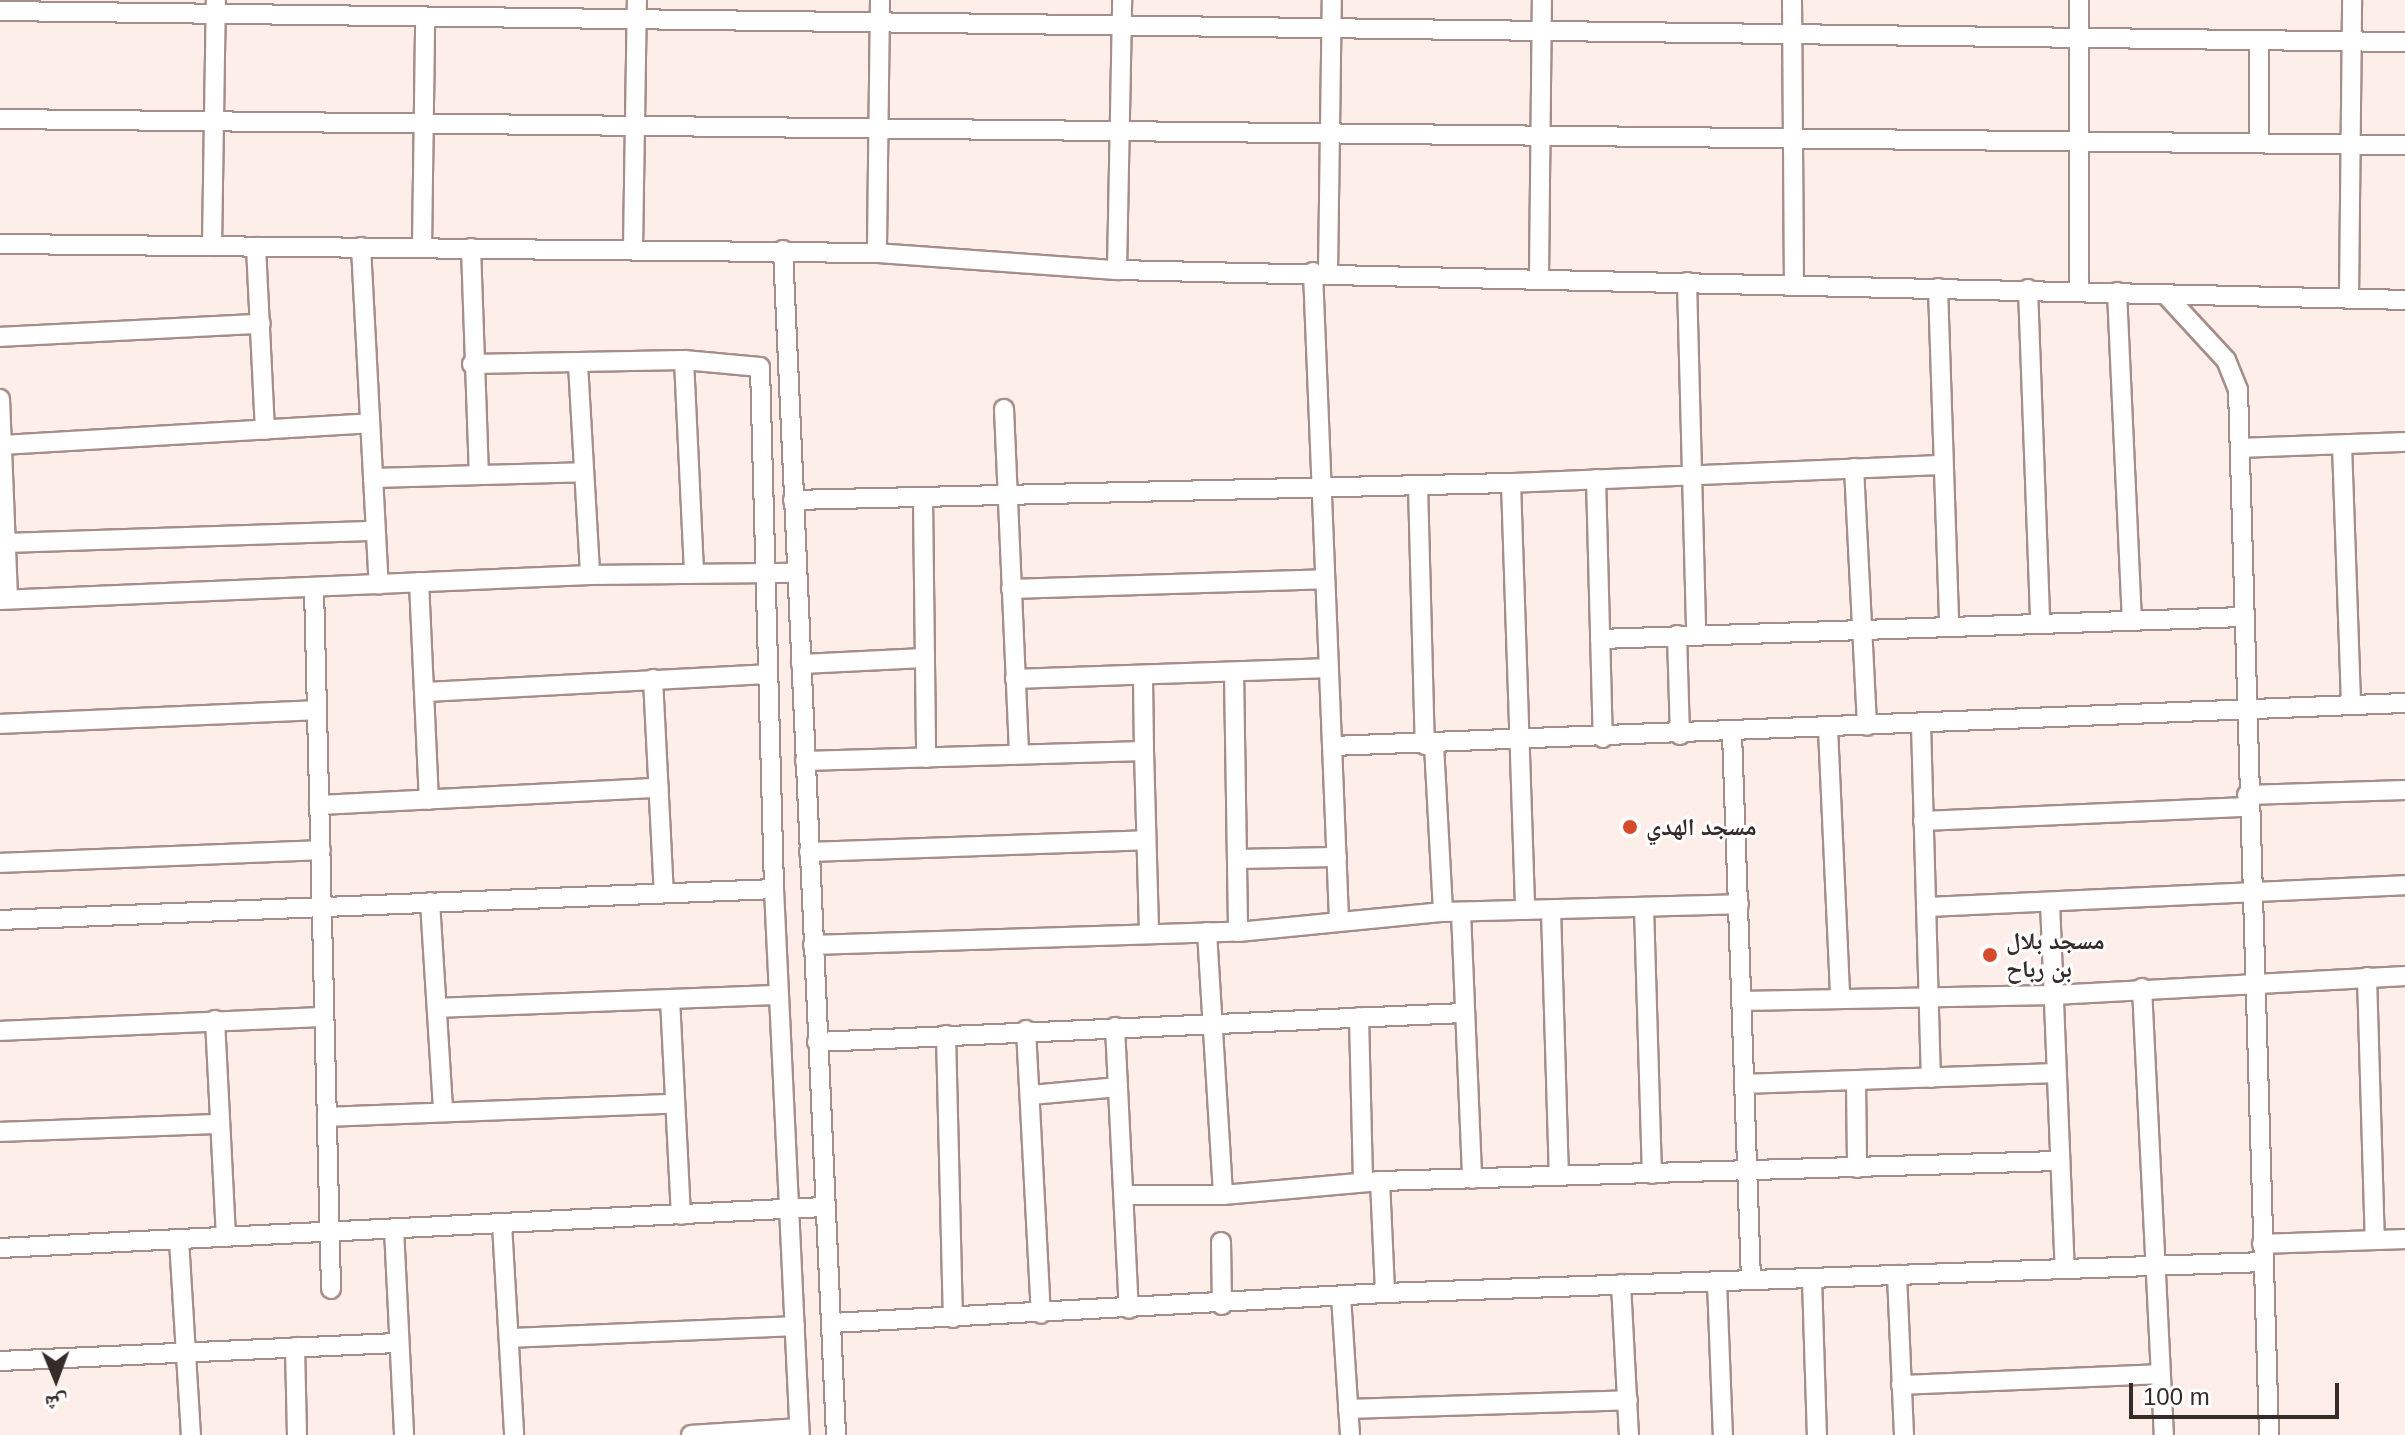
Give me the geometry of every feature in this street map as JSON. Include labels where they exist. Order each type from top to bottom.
[{"type":"street","points":[[518,0],[518,20]]},
{"type":"street","points":[[633,249],[637,0]]},
{"type":"street","points":[[877,253],[880,0]]},
{"type":"street","points":[[1117,270],[1122,0]]},
{"type":"street","points":[[1332,0],[1331,132],[1321,272],[1321,488],[1339,918]]},
{"type":"street","points":[[1539,277],[1542,0]]},
{"type":"street","points":[[1792,0],[1794,283]]},
{"type":"street","points":[[2079,0],[2079,291]]},
{"type":"street","points":[[2349,298],[2352,0]]},
{"type":"street","points":[[212,246],[216,8]]},
{"type":"street","points":[[0,11],[329,9],[425,19],[1121,24],[1792,36],[2405,42]]},
{"type":"street","points":[[422,247],[425,19]]},
{"type":"street","points":[[2259,40],[2259,142]]},
{"type":"street","points":[[0,119],[212,119],[634,129],[1119,129],[2405,145]]},
{"type":"street","points":[[0,244],[783,250],[877,253],[1117,270],[1539,277],[2405,300]]},
{"type":"street","points":[[256,247],[265,430]]},
{"type":"street","points":[[361,247],[379,585]]},
{"type":"street","points":[[471,248],[472,364],[479,474]]},
{"type":"street","points":[[783,250],[836,1435]]},
{"type":"street","points":[[1687,282],[1696,635]]},
{"type":"street","points":[[1938,288],[1949,625]]},
{"type":"street","points":[[2028,289],[2040,623]]},
{"type":"street","points":[[2117,292],[2132,620]]},
{"type":"street","points":[[2165,294],[2235,375],[2240,448],[2247,801],[2269,1435]]},
{"type":"street","points":[[0,337],[261,324]]},
{"type":"street","points":[[472,364],[684,360],[760,367],[774,889],[799,1432],[691,1435]]},
{"type":"street","points":[[684,360],[694,573]]},
{"type":"street","points":[[578,364],[590,575]]},
{"type":"street","points":[[0,399],[6,543],[4,600],[590,575],[797,573]]},
{"type":"street","points":[[1004,409],[1019,754]]},
{"type":"street","points":[[2,445],[369,423]]},
{"type":"street","points":[[2240,448],[2405,442]]},
{"type":"street","points":[[2342,445],[2351,705]]},
{"type":"street","points":[[793,500],[1511,483],[1943,465]]},
{"type":"street","points":[[1854,468],[1867,726]]},
{"type":"street","points":[[373,478],[583,472]]},
{"type":"street","points":[[1596,479],[1603,738]]},
{"type":"street","points":[[1511,483],[1525,910]]},
{"type":"street","points":[[1418,485],[1429,745],[1464,1013],[1472,1179]]},
{"type":"street","points":[[923,499],[926,758]]},
{"type":"street","points":[[6,543],[375,531]]},
{"type":"street","points":[[1011,589],[1324,579]]},
{"type":"street","points":[[419,582],[429,800]]},
{"type":"street","points":[[314,588],[331,1289]]},
{"type":"street","points":[[1600,639],[2243,617]]},
{"type":"street","points":[[1677,635],[1680,735]]},
{"type":"street","points":[[801,664],[925,658]]},
{"type":"street","points":[[1015,679],[1329,668]]},
{"type":"street","points":[[1234,672],[1238,932]]},
{"type":"street","points":[[426,692],[768,674]]},
{"type":"street","points":[[1143,675],[1149,933]]},
{"type":"street","points":[[653,679],[664,893]]},
{"type":"street","points":[[1333,746],[1732,733],[2405,703]]},
{"type":"street","points":[[0,724],[317,710]]},
{"type":"street","points":[[1921,724],[1931,1078]]},
{"type":"street","points":[[1828,729],[1840,997]]},
{"type":"street","points":[[1732,733],[1751,1280]]},
{"type":"street","points":[[805,761],[1144,751]]},
{"type":"street","points":[[319,805],[659,788]]},
{"type":"street","points":[[1923,821],[2405,790]]},
{"type":"street","points":[[809,852],[1146,840]]},
{"type":"street","points":[[0,863],[321,850]]},
{"type":"street","points":[[1237,859],[1337,857]]},
{"type":"street","points":[[1926,907],[2405,885]]},
{"type":"street","points":[[0,920],[774,889]]},
{"type":"street","points":[[430,902],[443,1111]]},
{"type":"street","points":[[2050,902],[2065,1269]]},
{"type":"street","points":[[813,945],[1238,932],[1339,918],[1739,904]]},
{"type":"street","points":[[1644,907],[1652,1174]]},
{"type":"street","points":[[1551,910],[1559,1175]]},
{"type":"street","points":[[1207,932],[1223,1195]]},
{"type":"street","points":[[1741,1001],[2054,995],[2405,976]]},
{"type":"street","points":[[2367,977],[2375,1239]]},
{"type":"street","points":[[2142,988],[2164,1435]]},
{"type":"street","points":[[437,1008],[779,995]]},
{"type":"street","points":[[670,999],[681,1215]]},
{"type":"street","points":[[817,1042],[1026,1030],[1464,1013]]},
{"type":"street","points":[[0,1031],[324,1017]]},
{"type":"street","points":[[1359,1017],[1372,1182],[1385,1293]]},
{"type":"street","points":[[215,1020],[226,1237]]},
{"type":"street","points":[[1115,1027],[1126,1195],[1129,1309]]},
{"type":"street","points":[[1026,1030],[1032,1095],[1041,1314]]},
{"type":"street","points":[[946,1035],[953,1318]]},
{"type":"street","points":[[1744,1084],[2055,1073]]},
{"type":"street","points":[[1856,1081],[1857,1168]]},
{"type":"street","points":[[1032,1095],[1118,1087]]},
{"type":"street","points":[[327,1117],[673,1104]]},
{"type":"street","points":[[0,1132],[220,1124]]},
{"type":"street","points":[[1126,1195],[1223,1195],[1372,1182],[1559,1175],[2059,1161]]},
{"type":"street","points":[[0,1248],[825,1207]]},
{"type":"street","points":[[502,1224],[514,1435]]},
{"type":"street","points":[[394,1229],[404,1435]]},
{"type":"street","points":[[832,1323],[1222,1305],[1385,1293],[2155,1266],[2375,1239],[2405,1239]]},
{"type":"street","points":[[179,1240],[191,1435]]},
{"type":"street","points":[[1221,1242],[1222,1305]]},
{"type":"street","points":[[1897,1275],[1904,1435]]},
{"type":"street","points":[[1812,1279],[1817,1435]]},
{"type":"street","points":[[1717,1282],[1723,1435]]},
{"type":"street","points":[[1621,1284],[1629,1435]]},
{"type":"street","points":[[1341,1296],[1350,1435]]},
{"type":"street","points":[[509,1338],[795,1326]]},
{"type":"street","points":[[0,1361],[399,1343]]},
{"type":"street","points":[[295,1347],[297,1435]]},
{"type":"street","points":[[1901,1385],[2160,1374]]},
{"type":"street","points":[[1348,1409],[1628,1400]]},
{"type":"place","name":"مسجد الهدي","points":[[1630,827]]},
{"type":"place","name":"مسجد بلال بن رباح","points":[[1990,955]]}]
